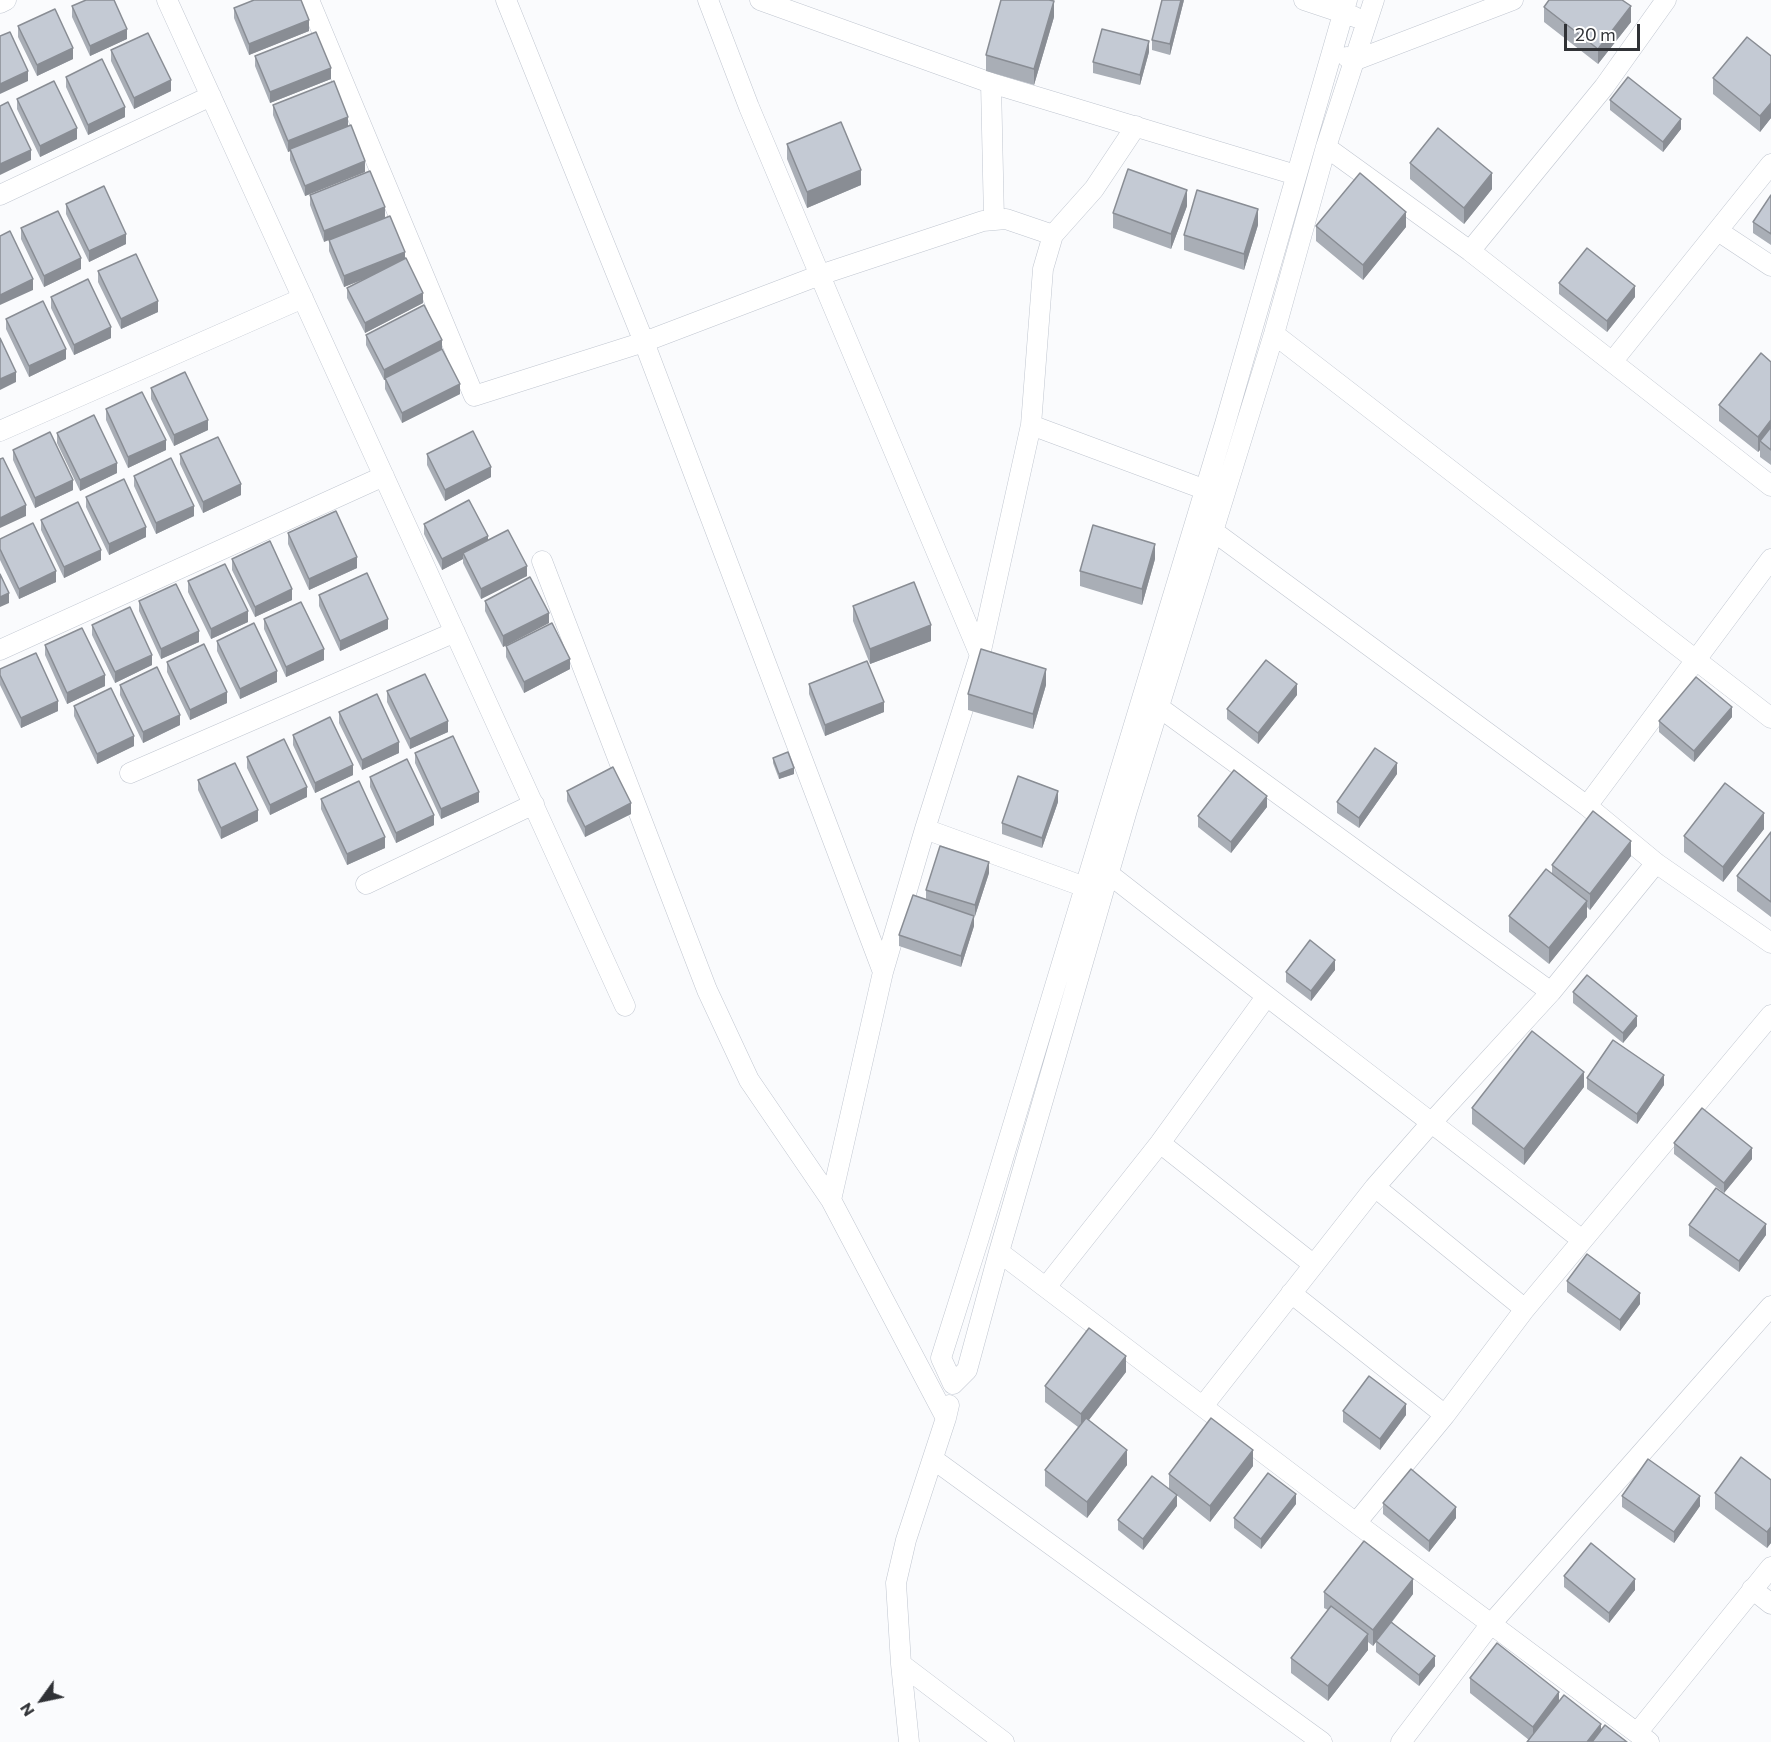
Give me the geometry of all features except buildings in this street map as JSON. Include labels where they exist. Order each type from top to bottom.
[{"type":"street","points":[[0,3],[6,0]]},
{"type":"street","points":[[168,0],[625,1006]]},
{"type":"street","points":[[309,0],[474,396],[644,342],[820,275],[983,221],[1006,219],[1053,235]]},
{"type":"street","points":[[506,0],[644,342],[883,972]]},
{"type":"street","points":[[708,0],[749,107],[980,655]]},
{"type":"street","points":[[753,0],[760,0],[991,83],[1296,175]]},
{"type":"street","points":[[1304,0],[1345,6],[1367,21]]},
{"type":"street","points":[[909,1742],[896,1583],[906,1540],[946,1418],[953,1384],[967,1370],[1109,874],[1274,334],[1326,147],[1374,0]]},
{"type":"street","points":[[1332,53],[1356,60],[1513,0]]},
{"type":"street","points":[[1470,251],[1604,87],[1666,0]]},
{"type":"street","points":[[953,1384],[941,1358],[982,1230],[1206,490],[1345,6]]},
{"type":"street","points":[[991,83],[994,220]]},
{"type":"street","points":[[0,195],[211,96]]},
{"type":"street","points":[[831,1200],[883,972],[980,655],[1031,425],[1043,269],[1053,235],[1094,189],[1136,126]]},
{"type":"street","points":[[1326,147],[1470,251],[1771,486]]},
{"type":"street","points":[[1612,362],[1771,164]]},
{"type":"street","points":[[1718,231],[1771,266]]},
{"type":"street","points":[[0,431],[303,298]]},
{"type":"street","points":[[1274,334],[1771,718]]},
{"type":"street","points":[[1031,425],[1206,490]]},
{"type":"street","points":[[0,650],[384,476]]},
{"type":"street","points":[[1213,531],[1587,806],[1656,863],[1771,943]]},
{"type":"street","points":[[1587,806],[1771,560]]},
{"type":"street","points":[[542,561],[707,990],[749,1080],[831,1200],[946,1418]]},
{"type":"street","points":[[130,773],[455,632]]},
{"type":"street","points":[[1160,708],[1551,992]]},
{"type":"street","points":[[366,884],[534,804]]},
{"type":"street","points":[[926,830],[1085,887]]},
{"type":"street","points":[[1203,1406],[1375,1187],[1551,992],[1656,863]]},
{"type":"street","points":[[1109,874],[1582,1240]]},
{"type":"street","points":[[1046,1287],[1160,1143],[1266,997]]},
{"type":"street","points":[[1356,1524],[1445,1415],[1525,1309],[1771,1015]]},
{"type":"street","points":[[1160,1143],[1314,1265]]},
{"type":"street","points":[[1375,1187],[1525,1309]]},
{"type":"street","points":[[999,1252],[1356,1524],[1643,1738],[1752,1589],[1771,1567]]},
{"type":"street","points":[[1291,1293],[1445,1415]]},
{"type":"street","points":[[1401,1742],[1490,1625],[1771,1305]]},
{"type":"street","points":[[933,1459],[1322,1742]]},
{"type":"street","points":[[1752,1589],[1771,1604]]},
{"type":"street","points":[[901,1664],[1004,1742]]}]
